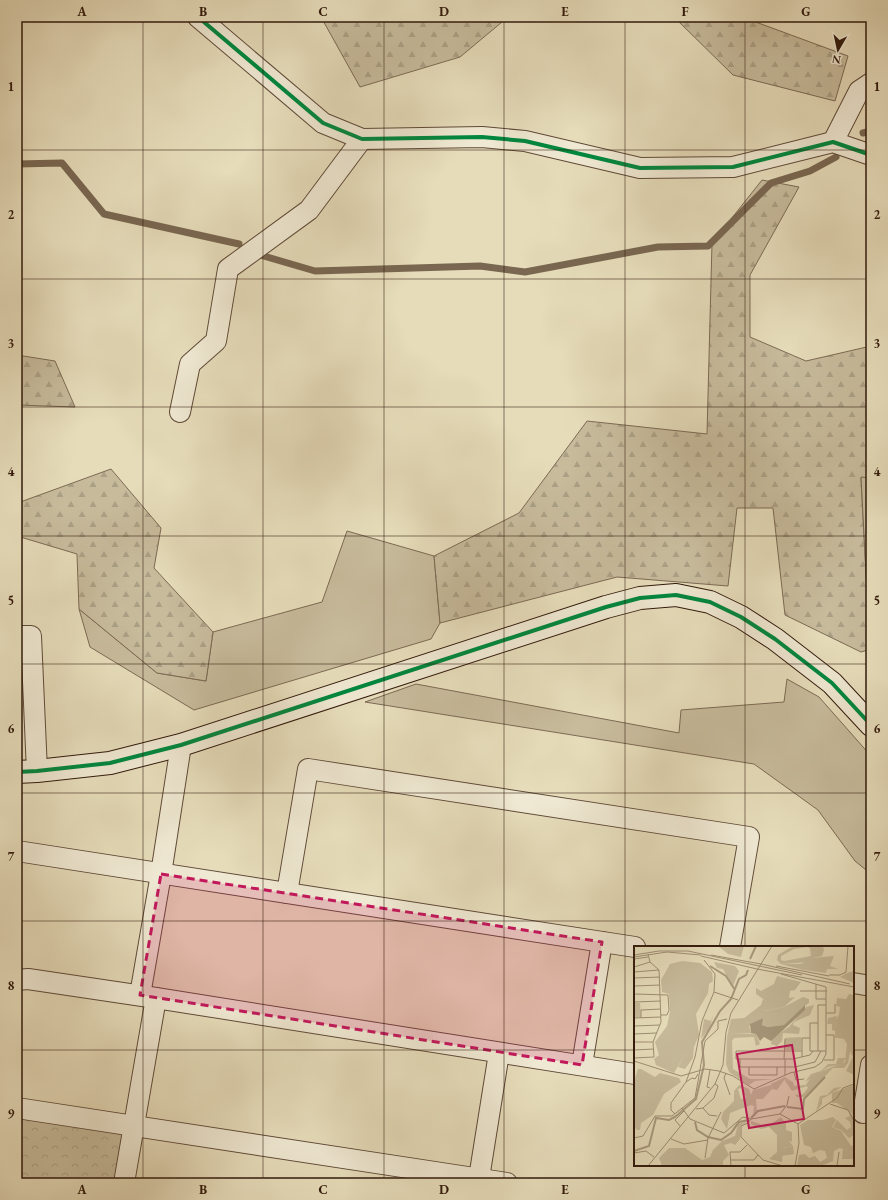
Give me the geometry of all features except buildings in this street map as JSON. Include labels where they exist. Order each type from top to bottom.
[{"type":"street","points":[[198,17],[323,123],[362,139],[482,137],[525,141],[640,168],[733,167],[833,142],[871,155]]},
{"type":"street","points":[[833,142],[859,91],[871,83]]},
{"type":"street","points":[[180,412],[190,364],[216,341],[228,270],[309,210],[362,139]]},
{"type":"street","points":[[17,636],[31,636],[27,772],[110,763],[181,745],[606,607],[640,598],[676,595],[710,602],[741,617],[764,632],[832,683],[871,725]]},
{"type":"street","points":[[124,1183],[133,1126],[160,874],[181,745]]},
{"type":"street","points":[[288,893],[308,769],[749,837],[730,946]]},
{"type":"street","points":[[17,851],[634,947]]},
{"type":"street","points":[[582,1065],[602,942]]},
{"type":"street","points":[[17,980],[28,979],[148,997],[634,1074]]},
{"type":"street","points":[[854,983],[871,986]]},
{"type":"street","points":[[479,1178],[499,1053]]},
{"type":"street","points":[[862,1113],[871,1065]]},
{"type":"street","points":[[17,1108],[507,1183]]},
{"type":"highlighted area","points":[[161,874],[602,942],[582,1065],[140,995]]},
{"type":"green space","points":[[321,17],[508,17],[460,57],[360,87]]},
{"type":"green space","points":[[674,17],[750,17],[753,21],[848,56],[835,101],[733,75]]},
{"type":"green space","points":[[762,180],[799,187],[750,275],[750,337],[806,361],[871,346],[871,478],[861,478],[868,611],[871,614],[871,649],[861,652],[785,615],[773,508],[737,508],[728,586],[617,577],[440,623],[434,556],[519,513],[587,421],[707,434],[712,243]]},
{"type":"green space","points":[[17,355],[55,361],[75,407],[17,405]]},
{"type":"green space","points":[[111,469],[161,528],[154,568],[213,632],[206,681],[157,673],[79,609],[77,554],[17,536],[17,502]]},
{"type":"green space","points":[[861,477],[871,478],[871,614],[868,611]]},
{"type":"green space","points":[[347,531],[434,556],[440,623],[431,639],[194,710],[90,647],[79,609],[157,673],[206,681],[213,632],[322,602]]},
{"type":"green space","points":[[787,679],[819,697],[871,756],[871,874],[855,861],[818,810],[754,764],[365,702],[416,684],[679,733],[681,710],[784,702]]},
{"type":"green space","points":[[17,1116],[123,1132],[115,1183],[17,1183]]},
{"type":"waterway","points":[[863,133],[871,131]]},
{"type":"waterway","points":[[260,255],[315,271],[480,266],[525,272],[658,247],[708,246],[771,183],[810,171],[836,157]]},
{"type":"waterway","points":[[17,164],[62,163],[104,214],[239,244]]},
{"type":"cycle path","points":[[198,17],[323,123],[362,139],[482,137],[525,141],[640,168],[733,167],[833,142],[871,155]]},
{"type":"cycle path","points":[[17,772],[110,763],[181,745],[606,607],[640,598],[676,595],[710,602],[741,617],[775,639],[832,683],[871,725]]}]
